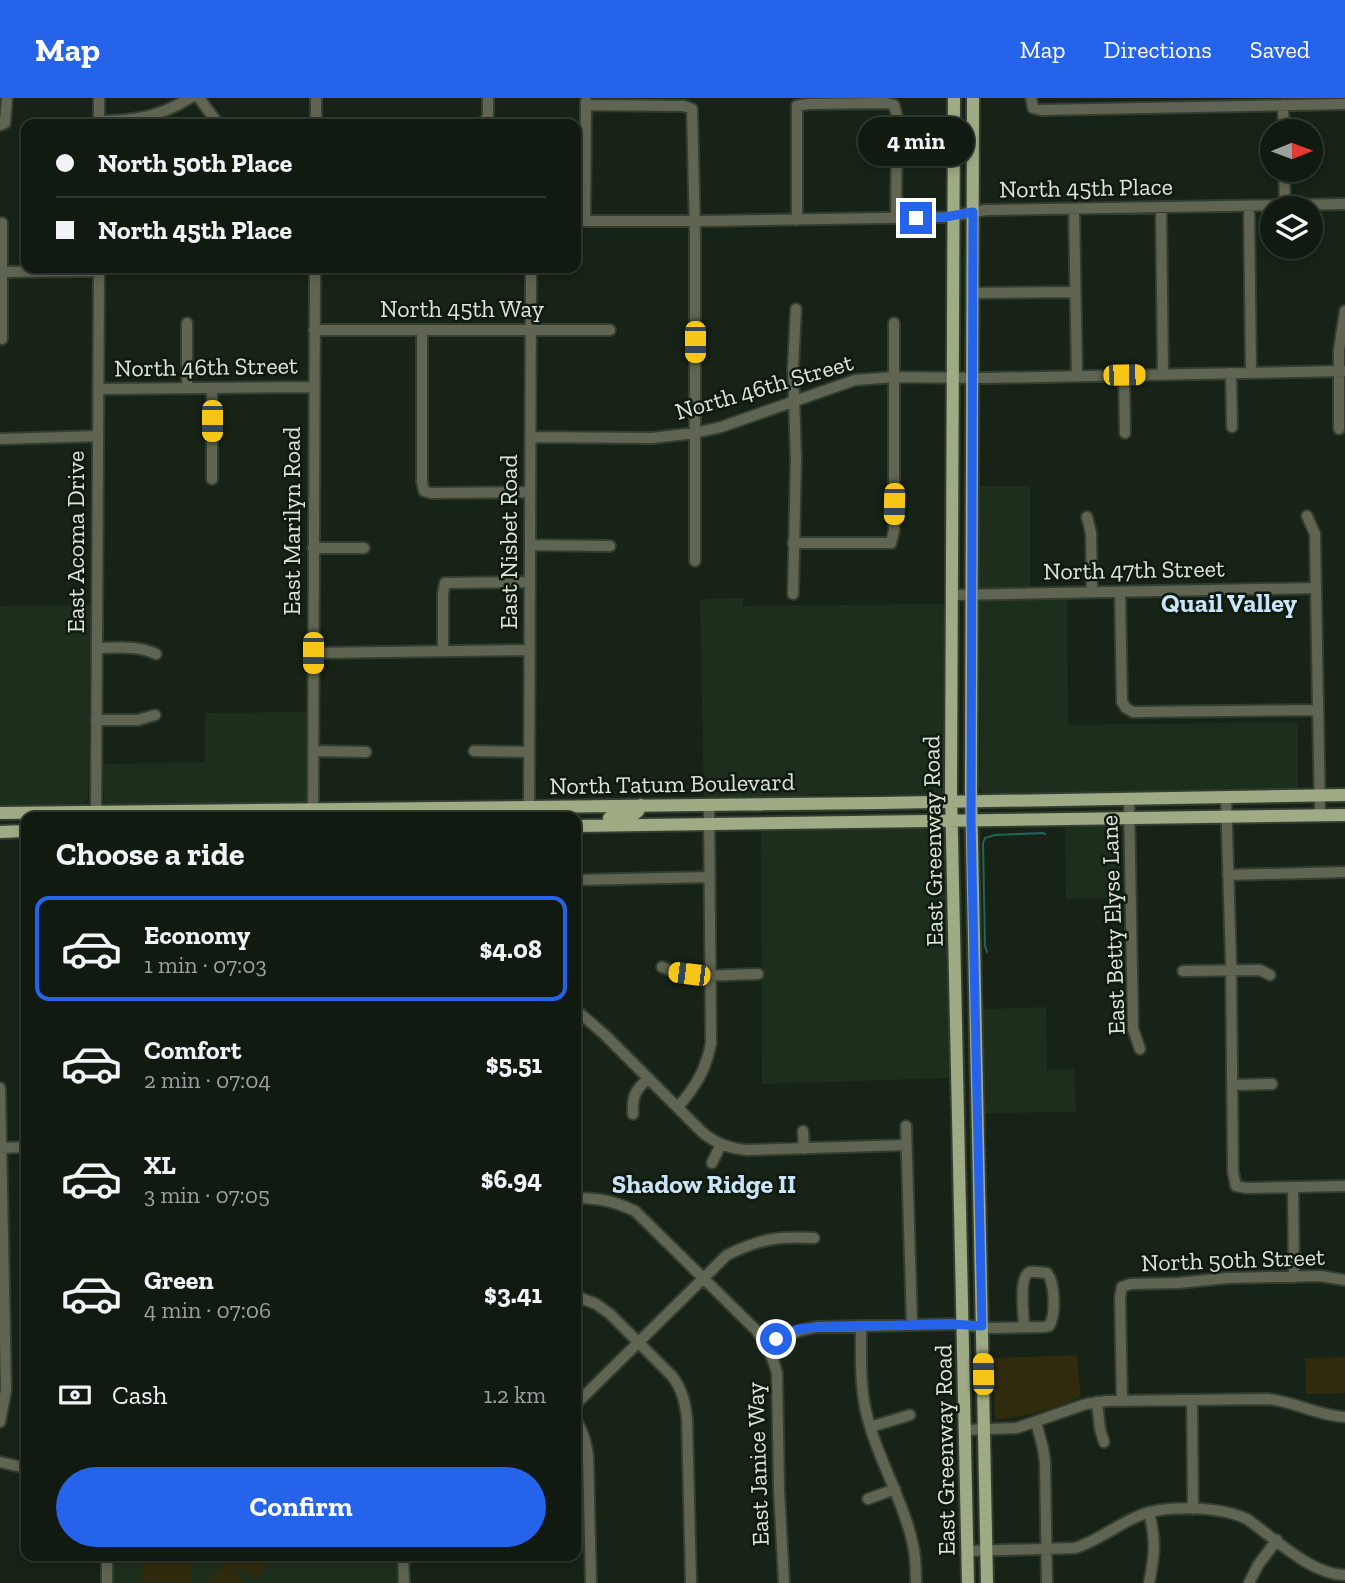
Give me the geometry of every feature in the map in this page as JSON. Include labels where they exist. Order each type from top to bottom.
[{"type":"main road","name":"East Greenway Road","points":[[954,98],[952,821],[968,1583]]},
{"type":"main road","name":"East Greenway Road","points":[[973,98],[971,821],[987,1583]]},
{"type":"main road","points":[[953,660],[971,660]]},
{"type":"main road","name":"North Tatum Boulevard","points":[[529,812],[641,806],[1345,796]]},
{"type":"main road","points":[[804,804],[810,815],[845,822],[854,812],[890,810],[917,803]]},
{"type":"main road","points":[[709,824],[726,817],[791,816],[800,811],[804,804]]},
{"type":"main road","points":[[581,825],[636,814],[641,806]]},
{"type":"main road","name":"North Tatum Boulevard","points":[[0,813],[21,813]]},
{"type":"main road","name":"North Tatum Boulevard","points":[[581,826],[1345,815]]},
{"type":"main road","points":[[0,832],[21,831]]},
{"type":"street","points":[[3,124],[7,98]]},
{"type":"street","points":[[99,98],[99,119]]},
{"type":"street","points":[[135,119],[173,108],[190,98]]},
{"type":"street","points":[[199,98],[215,119]]},
{"type":"street","points":[[316,98],[316,119]]},
{"type":"street","points":[[486,119],[488,98]]},
{"type":"street","points":[[581,221],[586,102],[684,106],[692,109],[695,221],[695,561]]},
{"type":"street","points":[[1032,103],[1041,110],[1129,103],[1230,102],[1283,105],[1340,102]]},
{"type":"street","points":[[797,220],[797,106],[808,104],[894,105],[897,116],[896,218]]},
{"type":"street","points":[[1283,105],[1284,119]]},
{"type":"street","name":"North 45th Place","points":[[1323,204],[1345,204]]},
{"type":"street","points":[[1249,206],[1251,373]]},
{"type":"street","name":"North 45th Place","points":[[581,221],[945,217],[986,210],[1260,206]]},
{"type":"street","points":[[1161,208],[1163,374]]},
{"type":"street","points":[[1074,209],[1077,376]]},
{"type":"street","points":[[2,223],[2,339]]},
{"type":"street","points":[[1,272],[21,271]]},
{"type":"street","name":"East Acoma Drive","points":[[96,812],[99,273]]},
{"type":"street","name":"East Marilyn Road","points":[[313,812],[315,273]]},
{"type":"street","name":"East Nisbet Road","points":[[529,812],[531,273]]},
{"type":"street","points":[[973,293],[1075,292]]},
{"type":"street","points":[[793,594],[796,458],[793,368],[796,309]]},
{"type":"street","points":[[1339,429],[1342,371],[1339,341],[1345,311]]},
{"type":"street","points":[[187,323],[187,388]]},
{"type":"street","points":[[793,543],[891,542],[894,531],[894,324]]},
{"type":"street","name":"North 45th Way","points":[[314,330],[610,330]]},
{"type":"street","points":[[422,330],[424,491],[530,492]]},
{"type":"street","name":"North 46th Street","points":[[531,437],[652,438],[695,433],[721,427],[855,380],[894,377],[1342,371]]},
{"type":"street","points":[[1231,373],[1232,427]]},
{"type":"street","points":[[1124,375],[1125,432]]},
{"type":"street","name":"North 46th Street","points":[[98,389],[314,387]]},
{"type":"street","points":[[212,388],[212,479]]},
{"type":"street","points":[[0,439],[98,436]]},
{"type":"street","points":[[1307,516],[1315,534],[1320,816]]},
{"type":"street","points":[[1087,517],[1091,533],[1092,592]]},
{"type":"street","points":[[530,545],[610,546]]},
{"type":"street","points":[[313,548],[364,548]]},
{"type":"street","points":[[443,651],[445,583],[530,582]]},
{"type":"street","name":"North 47th Street","points":[[953,596],[1316,588]]},
{"type":"street","points":[[1120,592],[1122,702],[1126,708],[1133,712],[1318,710]]},
{"type":"street","points":[[97,648],[137,648],[156,654]]},
{"type":"street","points":[[313,653],[529,650]]},
{"type":"street","points":[[96,720],[138,720],[155,715]]},
{"type":"street","points":[[313,751],[366,752]]},
{"type":"street","points":[[474,751],[529,751]]},
{"type":"street","points":[[1226,797],[1233,1172],[1236,1186],[1345,1186]]},
{"type":"street","name":"East Betty Elyse Lane","points":[[1129,799],[1133,1030],[1140,1049]]},
{"type":"street","points":[[678,1107],[696,1085],[709,1056],[711,1043],[709,805]]},
{"type":"street","points":[[1228,875],[1345,872]]},
{"type":"street","points":[[581,880],[710,877]]},
{"type":"street","points":[[662,967],[673,972],[758,974]]},
{"type":"street","points":[[1183,971],[1260,970],[1270,975]]},
{"type":"street","points":[[581,1014],[710,1139],[721,1144],[739,1150],[906,1145]]},
{"type":"street","points":[[633,1114],[634,1094],[648,1078]]},
{"type":"street","points":[[1232,1085],[1272,1084]]},
{"type":"street","points":[[0,1088],[2,1305],[6,1390],[0,1422]]},
{"type":"street","points":[[906,1126],[912,1325]]},
{"type":"street","points":[[803,1131],[804,1149]]},
{"type":"street","points":[[712,1163],[721,1144]]},
{"type":"street","points":[[1,1148],[21,1147]]},
{"type":"street","points":[[1293,1187],[1294,1277]]},
{"type":"street","points":[[581,1198],[619,1203],[635,1211],[767,1345],[798,1329],[817,1327],[912,1325],[1024,1327],[1049,1326],[1053,1319],[1053,1284],[1047,1273],[1031,1272],[1023,1280],[1024,1327]]},
{"type":"street","points":[[581,1399],[727,1255],[763,1240],[814,1238]]},
{"type":"street","name":"North 50th Street","points":[[1122,1401],[1122,1287],[1130,1284],[1227,1278],[1320,1276],[1345,1280]]},
{"type":"street","points":[[581,1298],[596,1304],[618,1321],[680,1386],[687,1418],[691,1583]]},
{"type":"street","points":[[861,1326],[864,1406],[913,1544],[916,1583]]},
{"type":"street","name":"East Janice Way","points":[[767,1345],[776,1373],[784,1583]]},
{"type":"street","points":[[965,1430],[1017,1428],[1097,1402],[1122,1401],[1267,1399],[1282,1406],[1345,1417]]},
{"type":"street","points":[[1192,1400],[1193,1509]]},
{"type":"street","points":[[1097,1402],[1104,1442]]},
{"type":"street","points":[[870,1427],[909,1415]]},
{"type":"street","points":[[1036,1422],[1045,1462],[1047,1583]]},
{"type":"street","points":[[581,1430],[587,1443],[588,1457],[591,1583]]},
{"type":"street","points":[[0,1462],[21,1467]]},
{"type":"street","points":[[868,1499],[895,1489]]},
{"type":"street","points":[[968,1551],[1075,1548],[1149,1512],[1213,1509],[1247,1518],[1317,1569],[1345,1576]]},
{"type":"street","points":[[1149,1512],[1155,1540],[1149,1583]]},
{"type":"street","points":[[1249,1583],[1258,1565],[1277,1540]]},
{"type":"street","points":[[107,1561],[107,1583]]},
{"type":"street","points":[[403,1561],[404,1583]]},
{"type":"shaded area","points":[[979,486],[1030,486],[1030,599],[1067,599],[1068,725],[1298,722],[1298,791],[984,794],[978,786]]},
{"type":"shaded area","points":[[743,598],[743,606],[945,604],[945,795],[810,794],[796,798],[704,800],[700,599]]},
{"type":"shaded area","points":[[90,605],[88,798],[80,807],[0,808],[0,606]]},
{"type":"shaded area","points":[[307,712],[306,801],[303,804],[109,806],[104,802],[103,764],[205,762],[205,713]]},
{"type":"shaded area","points":[[1065,825],[1120,825],[1120,898],[1066,899]]},
{"type":"shaded area","points":[[945,829],[950,1078],[762,1084],[761,830]]},
{"type":"shaded area","points":[[1046,1007],[1047,1070],[1074,1069],[1076,1112],[985,1113],[983,1009]]},
{"type":"shaded area","points":[[1077,1355],[1081,1397],[1039,1412],[995,1420],[993,1358]]},
{"type":"shaded area","points":[[1345,1357],[1345,1393],[1306,1394],[1305,1358]]},
{"type":"shaded area","points":[[107,1561],[403,1561],[404,1583],[107,1583]]},
{"type":"shaded area","points":[[143,1561],[193,1561],[192,1583],[142,1582]]},
{"type":"shaded area","points":[[223,1561],[272,1561],[255,1580],[246,1571],[233,1570],[245,1583],[206,1583],[225,1563]]},
{"type":"waterway","points":[[987,952],[985,838],[995,835],[1045,834]]},
{"type":"district","name":"Quail Valley","points":[[1229,603]]},
{"type":"district","name":"Shadow Ridge II","points":[[704,1184]]},
{"type":"route","points":[[776,1339],[798,1329],[817,1327],[951,1324],[982,1326],[971,821],[973,212],[916,218]]}]
